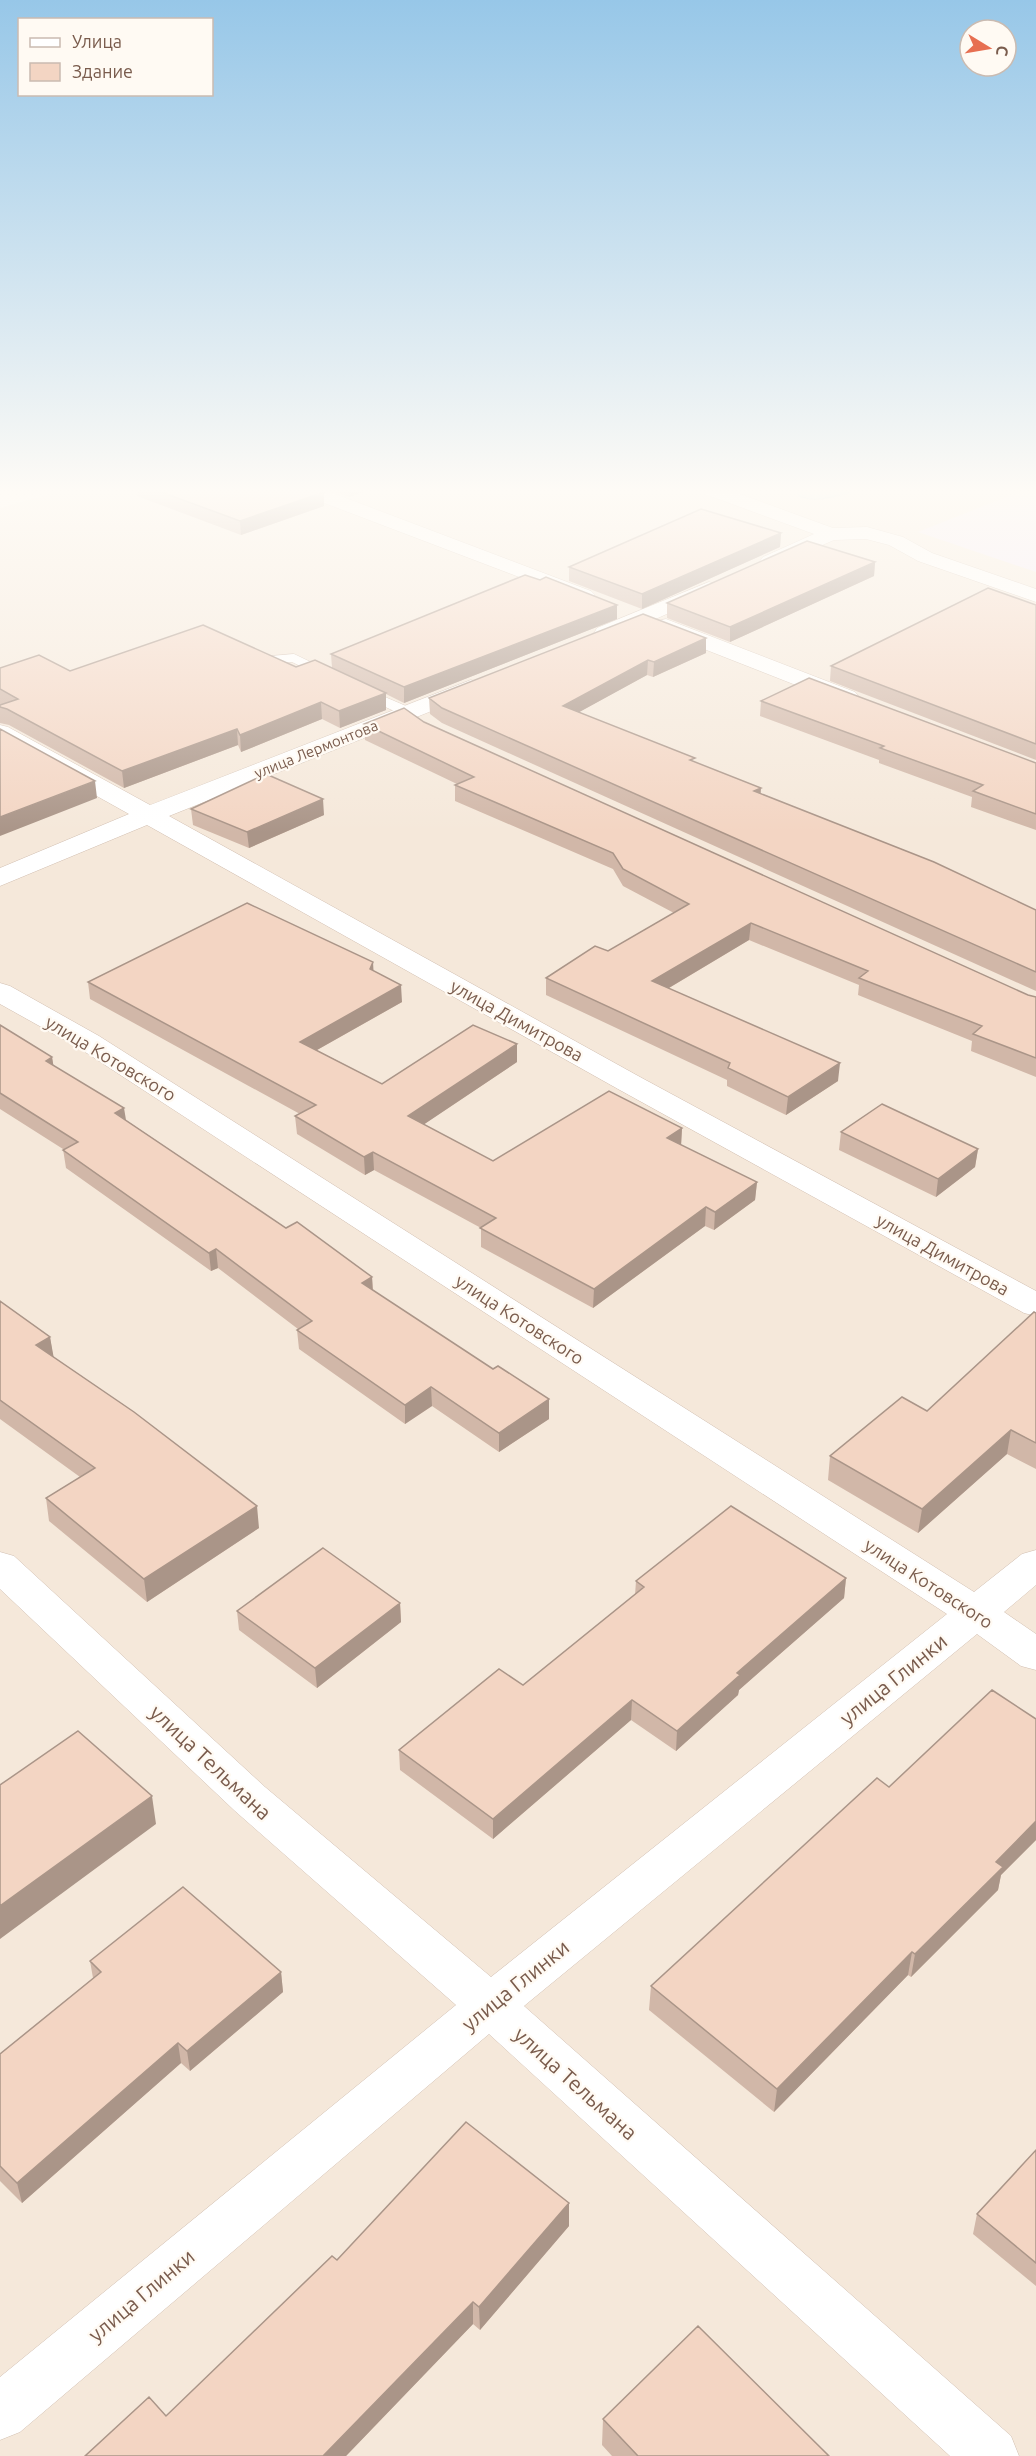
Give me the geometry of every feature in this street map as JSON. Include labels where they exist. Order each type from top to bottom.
[{"type":"street","points":[[608,604],[862,702]]},
{"type":"street","points":[[580,643],[676,604]]},
{"type":"street","name":"улица Лермонтова","points":[[0,878],[148,815],[494,678]]},
{"type":"street","points":[[408,712],[433,730]]},
{"type":"street","name":"улица Димитрова","points":[[0,732],[629,1083],[1036,1305]]},
{"type":"street","name":"улица Котовского","points":[[0,992],[89,1042],[975,1612],[1036,1654]]},
{"type":"street","name":"улица Глинки","points":[[0,2412],[490,2005],[1036,1564]]},
{"type":"street","name":"улица Тельмана","points":[[0,1566],[250,1799],[490,2005],[991,2456]]},
{"type":"lane","points":[[271,660],[294,658],[408,712]]},
{"type":"shaded area","points":[[0,604],[1036,604],[1036,2456],[0,2456]]},
{"type":"building","points":[[455,604],[617,605],[404,687],[331,654]]},
{"type":"building","points":[[669,604],[782,604],[730,627]]},
{"type":"building","points":[[957,604],[1036,605],[1036,744],[831,666]]},
{"type":"building","points":[[643,614],[706,638],[654,662],[648,660],[563,706],[695,758],[690,760],[761,788],[754,791],[934,862],[1036,910],[1036,972],[442,708],[429,698]]},
{"type":"building","points":[[203,625],[296,667],[315,660],[386,693],[339,711],[321,702],[240,735],[237,729],[122,771],[0,707],[0,705],[18,699],[0,689],[0,668],[39,655],[70,671]]},
{"type":"building","points":[[809,678],[1036,763],[1036,814],[973,791],[983,785],[880,748],[884,746],[761,701]]},
{"type":"building","points":[[404,708],[424,722],[1036,997],[1036,1058],[973,1034],[982,1026],[859,978],[868,971],[751,923],[652,981],[840,1063],[788,1097],[728,1068],[730,1063],[546,978],[595,946],[608,951],[689,904],[623,869],[613,853],[455,785],[474,777],[364,724]]},
{"type":"building","points":[[0,729],[95,781],[0,817]]},
{"type":"building","points":[[266,774],[323,799],[247,832],[191,809]]},
{"type":"building","points":[[247,903],[373,962],[370,969],[401,985],[300,1042],[382,1084],[473,1025],[517,1044],[408,1116],[493,1161],[609,1091],[682,1128],[667,1138],[757,1182],[715,1212],[706,1207],[594,1289],[480,1228],[496,1218],[373,1152],[364,1157],[295,1116],[316,1105],[88,982]]},
{"type":"building","points":[[0,1025],[52,1057],[46,1061],[124,1108],[115,1113],[286,1228],[297,1222],[372,1277],[362,1283],[493,1369],[498,1366],[549,1399],[499,1433],[431,1387],[405,1405],[297,1330],[312,1321],[216,1249],[209,1253],[63,1150],[78,1142],[0,1093]]},
{"type":"building","points":[[882,1104],[978,1149],[938,1179],[841,1132]]},
{"type":"building","points":[[0,1301],[50,1337],[36,1345],[134,1412],[257,1506],[144,1579],[46,1498],[95,1468],[0,1400]]},
{"type":"building","points":[[1034,1312],[1036,1313],[1036,1443],[1011,1430],[922,1509],[830,1456],[902,1397],[927,1411]]},
{"type":"building","points":[[731,1506],[846,1578],[737,1673],[740,1675],[677,1731],[632,1700],[493,1819],[399,1750],[499,1669],[523,1685],[644,1587],[636,1581]]},
{"type":"building","points":[[323,1548],[400,1603],[315,1668],[237,1611]]},
{"type":"building","points":[[992,1690],[1036,1719],[1036,1821],[996,1862],[1003,1867],[915,1954],[912,1952],[777,2089],[651,1986],[877,1778],[889,1787]]},
{"type":"building","points":[[78,1731],[152,1796],[0,1906],[0,1785]]},
{"type":"building","points":[[183,1887],[281,1972],[187,2051],[178,2043],[17,2183],[0,2166],[0,2054],[101,1972],[90,1961]]},
{"type":"building","points":[[466,2122],[569,2203],[479,2307],[473,2302],[323,2456],[85,2456],[149,2397],[166,2416],[332,2256],[337,2260]]},
{"type":"building","points":[[1036,2150],[1036,2263],[977,2214]]},
{"type":"building","points":[[698,2326],[829,2456],[638,2456],[603,2419]]}]
